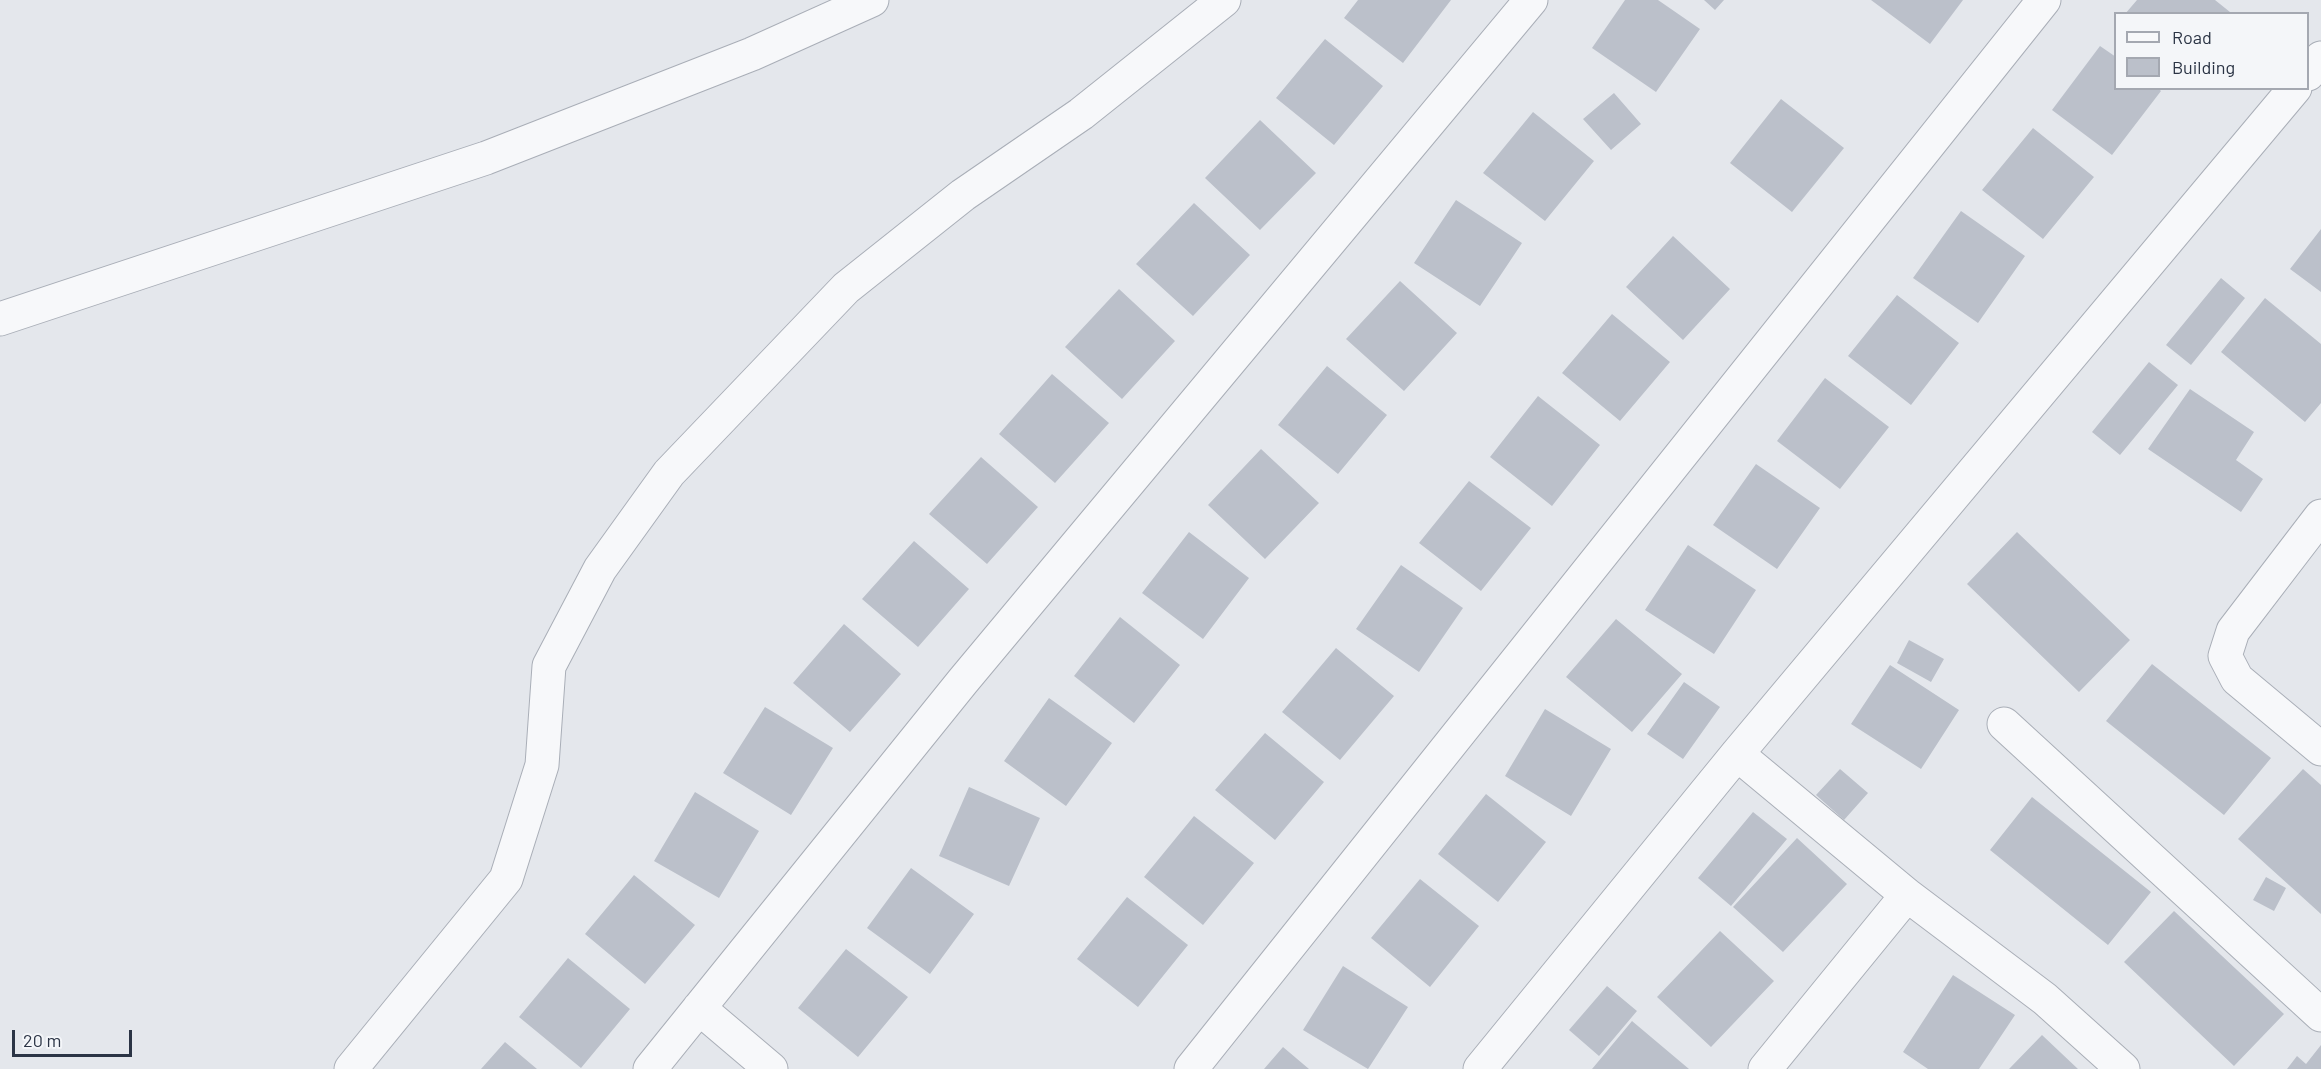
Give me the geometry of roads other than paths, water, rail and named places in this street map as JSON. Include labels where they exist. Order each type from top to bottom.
[{"type":"street","points":[[0,319],[486,158],[752,54],[872,0]]},
{"type":"street","points":[[351,1069],[506,879],[542,765],[549,666],[600,569],[669,473],[846,288],[963,195],[1081,114],[1224,0]]},
{"type":"street","points":[[650,1069],[963,681],[1531,0]]},
{"type":"street","points":[[1191,1069],[2044,0]]},
{"type":"street","points":[[2309,72],[2321,58]]},
{"type":"street","points":[[1480,1069],[1737,754],[2293,90]]},
{"type":"street","points":[[2321,516],[2233,631],[2225,656],[2237,679],[2321,749]]},
{"type":"street","points":[[2004,724],[2321,1015]]},
{"type":"street","points":[[1737,754],[1907,895],[2045,999],[2123,1069]]},
{"type":"street","points":[[1765,1069],[1907,895]]},
{"type":"street","points":[[699,1008],[771,1069]]}]
